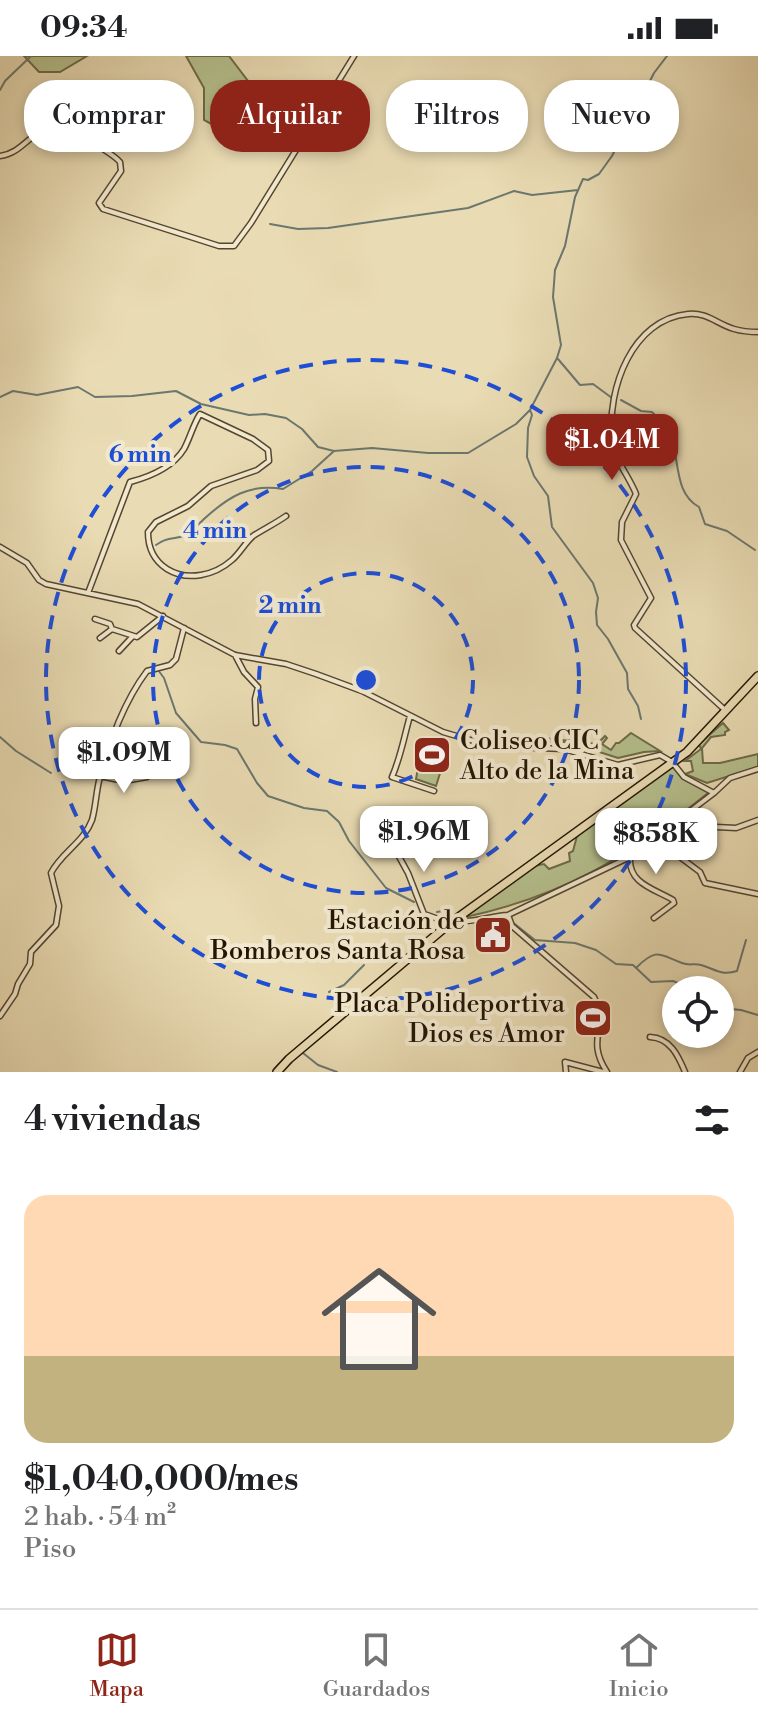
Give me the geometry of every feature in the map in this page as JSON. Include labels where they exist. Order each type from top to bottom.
[{"type":"main road","points":[[277,1072],[454,921],[707,734],[758,676]]},
{"type":"street","points":[[0,156],[12,154],[45,128],[56,126],[105,150],[120,162],[118,178],[99,203],[103,209],[219,246],[234,246],[354,56]]},
{"type":"street","points":[[727,711],[635,628],[651,598],[621,540],[622,522],[636,494],[625,477],[612,441],[612,418],[616,386],[634,347],[654,324],[687,314],[709,316],[731,329],[758,332]]},
{"type":"street","points":[[88,593],[130,482],[168,465],[183,450],[200,414],[253,439],[268,450],[269,461],[257,470],[211,486],[188,506],[156,522],[148,532],[148,545],[155,559],[168,570],[186,577],[202,575],[220,569],[234,559],[251,538],[286,516]]},
{"type":"street","points":[[0,547],[19,556],[46,584],[138,604],[235,655],[286,664],[362,691],[443,732],[483,743],[564,749],[618,765],[660,755],[672,762],[684,777],[714,793]]},
{"type":"street","points":[[95,619],[133,636],[145,633],[163,616]]},
{"type":"street","points":[[0,1016],[27,971],[31,952],[56,925],[59,906],[51,873],[86,832],[116,730],[147,671],[170,665],[176,659],[184,628]]},
{"type":"street","points":[[100,638],[112,629]]},
{"type":"street","points":[[119,651],[133,636]]},
{"type":"street","points":[[235,655],[244,672],[258,687],[256,723]]},
{"type":"street","points":[[410,716],[403,750],[392,777],[434,791]]},
{"type":"street","points":[[397,818],[390,827],[391,842],[408,873],[424,914],[439,921],[470,922],[508,915],[630,857],[730,778],[758,769]]},
{"type":"street","points":[[100,776],[124,781],[147,777]]},
{"type":"street","points":[[673,825],[736,828],[757,823]]},
{"type":"street","points":[[658,835],[695,867],[705,883],[758,894]]},
{"type":"street","points":[[630,857],[633,875],[645,887],[674,901],[654,918]]},
{"type":"street","points":[[508,915],[512,926],[594,997],[600,1022],[595,1052],[605,1072]]},
{"type":"street","points":[[650,1037],[663,1039],[670,1045],[685,1072]]},
{"type":"street","points":[[740,1072],[748,1058],[758,1052]]},
{"type":"street","points":[[566,1072],[565,1062],[605,1072]]},
{"type":"green space","points":[[24,56],[87,56],[60,72],[39,72]]},
{"type":"green space","points":[[186,56],[229,56],[247,80],[210,80],[210,123],[204,120],[204,88]]},
{"type":"green space","points":[[723,723],[729,730],[725,735],[711,737],[702,748],[703,763],[720,763],[758,754],[758,767],[707,783],[685,774],[693,771],[691,761],[685,761],[701,749],[699,744]]},
{"type":"green space","points":[[631,733],[660,751],[618,758],[568,742],[527,741],[536,737],[597,744],[605,736],[607,738],[602,744],[611,750]]},
{"type":"green space","name":"Coliseo CIC Alto de la Mina","points":[[423,740],[448,748],[436,786],[416,779]]},
{"type":"green space","points":[[674,765],[677,771],[708,793],[650,837],[562,886],[531,899],[461,918],[534,866],[544,864],[549,869],[570,861],[569,853],[573,851],[577,836]]},
{"type":"waterway","points":[[0,90],[31,56]]},
{"type":"waterway","points":[[0,397],[13,391],[37,395],[78,387],[95,397],[176,391],[201,404],[249,415],[286,418],[302,429],[318,447],[334,451],[372,448],[468,453],[516,424],[530,410],[557,358],[561,345],[553,297],[555,270],[565,246],[575,197],[583,179],[588,180],[599,174],[612,156],[654,73],[667,56]]},
{"type":"waterway","points":[[270,224],[298,229],[328,228],[468,208],[514,191],[532,195],[578,190]]},
{"type":"waterway","points":[[558,359],[580,385],[593,384],[612,398]]},
{"type":"waterway","points":[[621,400],[641,411],[652,412],[665,427],[674,447],[685,494],[699,507],[705,524],[727,531],[755,550]]},
{"type":"waterway","points":[[530,410],[527,457],[534,476],[548,496],[552,527],[593,583],[598,598],[597,625],[627,673],[628,689],[638,706],[641,719]]},
{"type":"waterway","points":[[156,545],[188,534],[222,504],[240,494],[260,488],[283,489],[312,471],[334,451]]},
{"type":"waterway","points":[[158,670],[164,678],[176,713],[201,742],[237,749],[268,796],[304,808],[327,811],[339,822],[349,841],[386,888],[414,902]]},
{"type":"waterway","points":[[0,737],[51,773]]},
{"type":"waterway","points":[[437,912],[448,910],[452,913]]},
{"type":"waterway","points":[[511,921],[535,940],[575,943],[596,950],[616,964],[633,965],[651,982],[662,982]]},
{"type":"waterway","points":[[637,967],[649,957],[659,954],[685,964],[701,965],[722,972],[737,971],[746,940]]},
{"type":"waterway","points":[[329,992],[344,985],[364,965]]},
{"type":"waterway","points":[[734,1009],[758,1015]]},
{"type":"waterway","points":[[303,1053],[318,1065],[337,1072]]},
{"type":"place","name":"Coliseo CIC Alto de la Mina","points":[[432,755]]},
{"type":"place","name":"Estación de Bomberos Santa Rosa","points":[[493,935]]},
{"type":"place","name":"Placa Polideportiva Dios es Amor","points":[[593,1018]]}]
